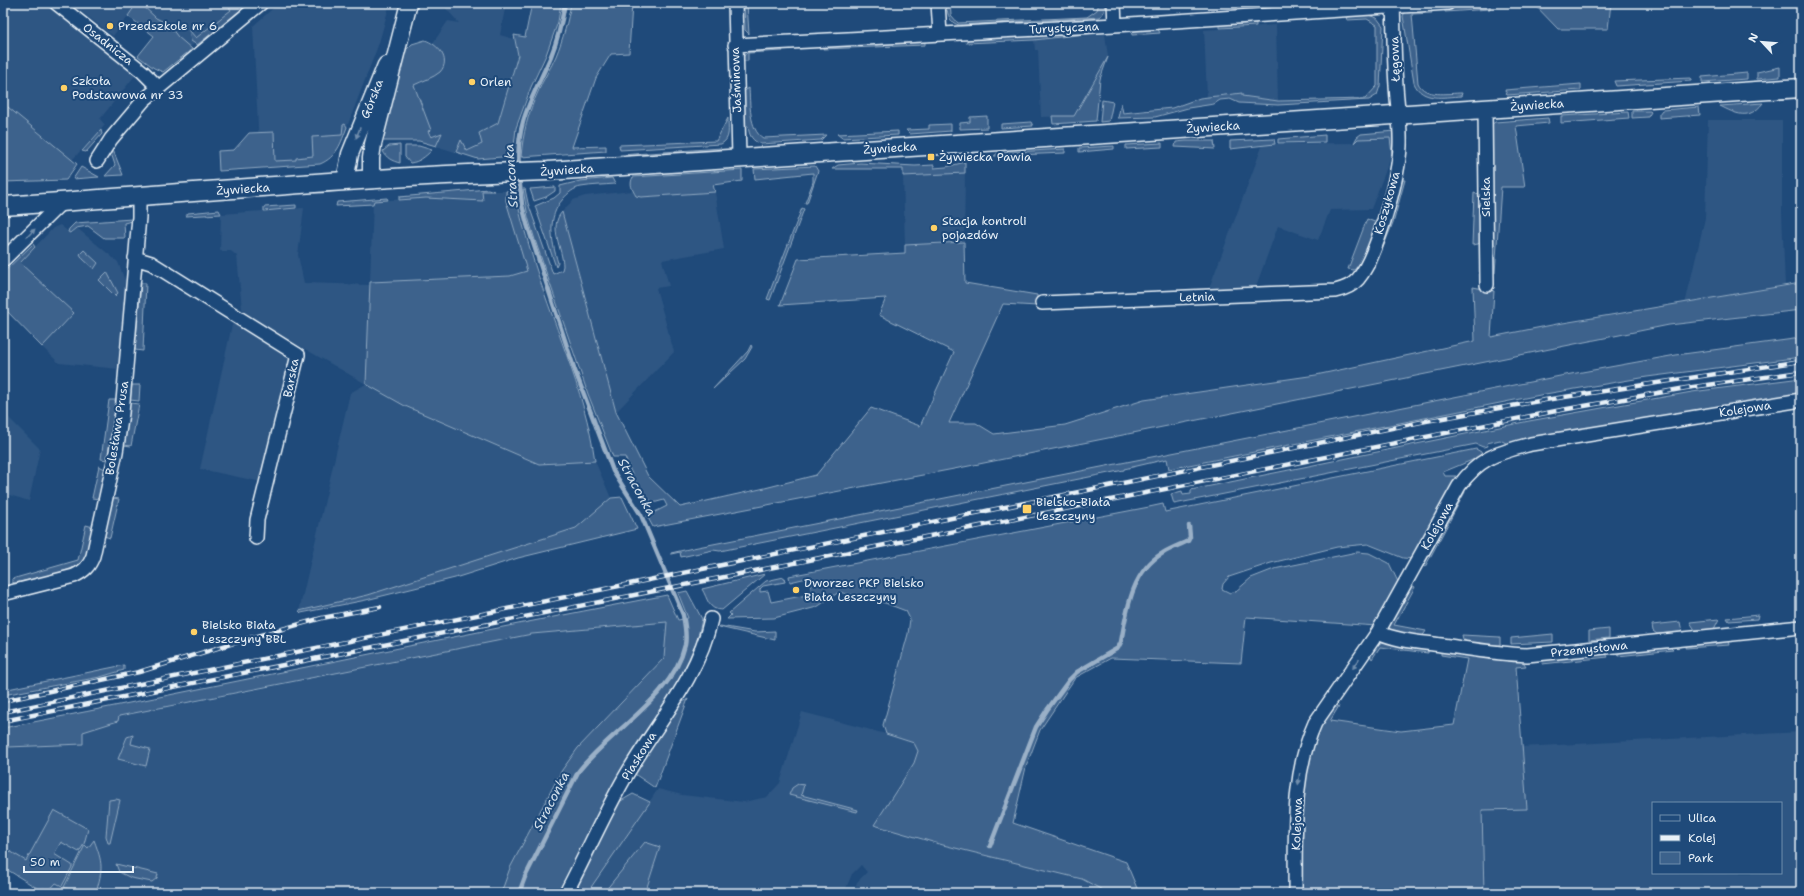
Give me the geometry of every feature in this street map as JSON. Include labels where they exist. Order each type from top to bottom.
[{"type":"main road","name":"Żywiecka","points":[[3,206],[345,181],[548,171],[739,157],[1801,88]]},
{"type":"street","name":"Osadnicza","points":[[56,3],[143,72],[158,87]]},
{"type":"street","points":[[97,162],[101,152],[128,117],[158,87],[261,3]]},
{"type":"street","name":"Górska","points":[[345,181],[350,154],[409,3]]},
{"type":"street","name":"Jaśminowa","points":[[735,3],[739,157]]},
{"type":"street","points":[[938,3],[940,34]]},
{"type":"street","points":[[1114,3],[1115,25]]},
{"type":"street","name":"Turystyczna","points":[[735,45],[1115,25],[1393,5],[1448,3]]},
{"type":"street","name":"Łęgowa","points":[[1393,5],[1396,87],[1399,114]]},
{"type":"street","name":"Górska","points":[[371,180],[371,158],[373,144],[392,74],[404,18]]},
{"type":"street","name":"Sielska","points":[[1485,109],[1487,285]]},
{"type":"street","name":"Koszykowa","points":[[1351,285],[1362,273],[1368,262],[1391,196],[1400,148],[1401,131],[1399,114]]},
{"type":"street","name":"Bolesława Prusa","points":[[3,594],[74,576],[83,572],[90,565],[116,452],[122,413],[139,217],[139,197]]},
{"type":"street","points":[[3,260],[62,202]]},
{"type":"street","name":"Barska","points":[[135,258],[151,263],[298,355],[257,520],[256,538]]},
{"type":"street","name":"Letnia","points":[[1042,302],[1335,291],[1351,285]]},
{"type":"street","name":"Kolejowa","points":[[1295,893],[1298,792],[1308,739],[1319,717],[1378,632],[1459,486],[1469,473],[1488,457],[1546,442],[1801,400]]},
{"type":"street","name":"Piaskowa","points":[[566,893],[624,779],[686,682],[698,657],[711,619]]},
{"type":"street","name":"Przemysłowa","points":[[1378,632],[1391,637],[1422,642],[1507,655],[1527,655],[1801,628]]},
{"type":"shaded area","name":"Szkoła Podstawowa nr 33","points":[[3,3],[50,3],[137,73],[100,119],[105,125],[72,160],[3,103]]},
{"type":"shaded area","points":[[70,3],[245,3],[190,47],[134,8],[113,36]]},
{"type":"shaded area","points":[[279,3],[390,3],[379,43],[347,127],[331,155],[260,168],[253,26]]},
{"type":"shaded area","points":[[441,3],[506,3],[500,35],[514,39],[518,55],[498,123],[478,159],[419,141],[402,141],[411,75],[448,21],[459,23]]},
{"type":"shaded area","points":[[1276,25],[1278,101],[1242,96],[1241,93],[1207,97],[1204,30]]},
{"type":"shaded area","points":[[1105,34],[1108,57],[1074,116],[1041,117],[1038,50],[1035,50],[1034,40]]},
{"type":"shaded area","points":[[1708,120],[1782,120],[1782,212],[1785,285],[1685,304],[1705,218]]},
{"type":"shaded area","points":[[1391,138],[1392,154],[1371,209],[1330,210],[1318,240],[1278,226],[1255,289],[1208,291],[1263,144],[1356,143],[1358,139]]},
{"type":"shaded area","points":[[965,173],[964,242],[905,245],[903,176]]},
{"type":"shaded area","points":[[482,191],[506,191],[506,201],[527,271],[510,276],[370,282],[373,201],[426,198],[482,201]]},
{"type":"shaded area","points":[[633,191],[636,196],[641,197],[715,192],[724,249],[662,260],[669,286],[656,288],[674,352],[616,412],[562,212],[573,200],[585,196]]},
{"type":"shaded area","points":[[304,208],[298,255],[304,283],[370,285],[366,384],[251,318],[242,309],[237,256],[231,251],[220,251],[221,214]]},
{"type":"shaded area","points":[[60,225],[71,234],[77,228],[118,262],[127,286],[119,369],[59,363],[42,347],[74,313],[20,263],[53,228]]},
{"type":"shaded area","points":[[238,323],[288,354],[289,363],[262,479],[257,481],[200,469],[232,325]]},
{"type":"shaded area","points":[[366,384],[405,406],[539,464],[595,461],[611,498],[576,528],[368,595],[299,611],[350,393]]},
{"type":"shaded area","points":[[3,412],[40,449],[29,501],[3,493]]},
{"type":"shaded area","points":[[668,622],[664,658],[578,748],[562,770],[510,868],[501,893],[38,893],[40,889],[3,867],[3,735],[86,722],[205,700],[532,634]]},
{"type":"shaded area","points":[[802,712],[886,734],[914,743],[918,751],[914,763],[874,825],[943,845],[1082,879],[1108,893],[853,893],[857,882],[867,872],[861,865],[852,874],[844,893],[587,893],[658,789],[682,795],[744,802],[767,797],[780,783]]},
{"type":"shaded area","points":[[1801,732],[1801,893],[1484,893],[1482,810],[1527,809],[1521,747]]},
{"type":"green space","points":[[137,3],[140,3],[156,18],[168,24],[178,37],[192,49],[163,72],[154,68],[138,56],[154,36],[128,16]]},
{"type":"green space","points":[[226,3],[236,3],[243,8],[197,45],[191,41],[189,30],[196,38],[231,10]]},
{"type":"green space","points":[[532,3],[561,3],[558,22],[516,128],[513,156],[478,159],[456,152],[461,140],[467,151],[482,144],[479,133],[498,123],[518,55],[514,35],[525,37]]},
{"type":"green space","points":[[571,3],[632,3],[629,53],[611,54],[596,78],[572,147],[606,146],[606,151],[521,157],[523,140],[529,115],[540,87],[559,50]]},
{"type":"green space","points":[[744,3],[747,3],[749,34],[745,30]]},
{"type":"green space","points":[[945,3],[950,3],[951,15],[958,23],[1087,17],[1097,10],[1099,3],[1105,3],[1104,12],[1100,17],[959,25],[951,20],[947,10],[945,10]]},
{"type":"green space","points":[[1533,3],[1611,3],[1608,29],[1558,29]]},
{"type":"green space","points":[[1490,5],[1490,9],[1445,12],[1445,8]]},
{"type":"green space","points":[[1430,9],[1432,13],[1412,14],[1418,83],[1421,88],[1431,93],[1462,93],[1461,96],[1428,96],[1422,93],[1414,83],[1403,16],[1405,12]]},
{"type":"green space","points":[[1368,15],[1377,18],[1383,26],[1380,86],[1377,95],[1369,100],[1278,105],[1239,103],[1230,99],[1220,100],[1214,104],[1188,108],[1155,117],[1118,118],[1121,103],[1123,113],[1172,108],[1200,98],[1242,93],[1242,96],[1278,101],[1365,99],[1377,86],[1377,25],[1367,19],[1347,20],[1346,17]]},
{"type":"green space","points":[[1256,23],[1256,26],[1220,28],[1220,25]]},
{"type":"green space","points":[[1158,29],[1160,33],[1132,35],[1131,31]]},
{"type":"green space","points":[[1104,32],[1034,40],[966,43],[968,39]]},
{"type":"green space","points":[[425,40],[438,48],[442,53],[444,57],[443,67],[440,72],[431,78],[414,85],[431,130],[428,131],[431,137],[442,133],[436,146],[419,141],[380,141],[406,50],[412,44]]},
{"type":"green space","points":[[925,41],[925,45],[823,49],[824,46]]},
{"type":"green space","points":[[781,48],[783,51],[748,53],[748,61],[742,61],[744,56],[748,52],[752,50]]},
{"type":"green space","points":[[1108,57],[1100,79],[1096,121],[1053,124],[1052,116],[1074,116]]},
{"type":"green space","points":[[1780,67],[1780,77],[1757,79],[1757,72]]},
{"type":"green space","points":[[1747,73],[1747,79],[1702,82],[1702,77]]},
{"type":"green space","points":[[1691,78],[1691,81],[1616,86],[1614,81]]},
{"type":"green space","points":[[1581,84],[1581,90],[1507,95],[1505,90]]},
{"type":"green space","points":[[749,88],[751,115],[755,129],[763,138],[826,135],[821,140],[761,144],[755,141],[750,135],[748,126],[744,126],[743,92]]},
{"type":"green space","points":[[1102,100],[1113,102],[1109,121],[1100,122]]},
{"type":"green space","points":[[3,103],[77,164],[66,180],[3,182]]},
{"type":"green space","points":[[1763,103],[1758,109],[1747,114],[1737,113],[1720,106]]},
{"type":"green space","points":[[1699,107],[1700,115],[1659,118],[1659,114],[1662,110]]},
{"type":"green space","points":[[1632,111],[1651,112],[1648,117],[1632,118]]},
{"type":"green space","points":[[1628,112],[1629,118],[1561,123],[1561,116]]},
{"type":"green space","points":[[987,116],[987,128],[960,129],[960,123],[970,122],[970,117]]},
{"type":"green space","points":[[728,118],[728,136],[721,144],[620,150],[619,145],[716,141]]},
{"type":"green space","points":[[1548,118],[1549,123],[1516,126],[1525,187],[1501,187],[1495,273],[1490,273],[1491,125],[1495,122]]},
{"type":"green space","points":[[1031,122],[1033,126],[1001,128],[1001,124]]},
{"type":"green space","points":[[345,124],[347,127],[338,149],[331,158],[320,164],[219,171],[218,151],[234,150],[249,133],[274,132],[275,161],[296,160],[296,158],[313,156],[312,137],[342,135],[343,125]]},
{"type":"green space","points":[[951,124],[951,131],[910,134],[906,130],[929,129],[929,125]]},
{"type":"green space","points":[[101,130],[102,134],[86,152],[82,151]]},
{"type":"green space","points":[[898,131],[898,135],[842,138],[837,134]]},
{"type":"green space","points":[[1395,131],[1394,157],[1392,158],[1390,156],[1392,154],[1390,138],[1358,139],[1354,143],[1357,137],[1361,134]]},
{"type":"green space","points":[[1325,135],[1325,142],[1278,143],[1278,139]]},
{"type":"green space","points":[[1274,139],[1275,144],[1230,149],[1230,141]]},
{"type":"green space","points":[[1214,141],[1215,149],[1175,147],[1176,142]]},
{"type":"green space","points":[[1162,143],[1162,147],[1126,149],[1126,145]]},
{"type":"green space","points":[[400,145],[400,163],[390,159],[383,151],[389,146]]},
{"type":"green space","points":[[405,146],[419,146],[432,150],[422,159],[410,163],[405,157]]},
{"type":"green space","points":[[1114,146],[1114,149],[1079,152],[1079,148]]},
{"type":"green space","points":[[721,148],[714,151],[621,157],[620,155]]},
{"type":"green space","points":[[1065,149],[1065,153],[994,156],[998,153]]},
{"type":"green space","points":[[113,150],[123,175],[105,176],[115,165],[111,153]]},
{"type":"green space","points":[[965,162],[965,173],[903,176],[903,169],[832,169],[838,165],[860,163],[915,166],[934,165],[934,168],[946,167]]},
{"type":"green space","points":[[815,166],[818,171],[807,203],[805,203],[813,182],[813,173],[755,179],[754,169]]},
{"type":"green space","points":[[81,167],[99,177],[73,179]]},
{"type":"green space","points":[[742,170],[742,181],[713,185],[715,192],[641,197],[636,196],[631,184],[633,177]]},
{"type":"green space","points":[[612,178],[615,184],[585,186],[574,190],[565,197],[558,206],[554,213],[552,229],[552,237],[558,263],[556,267],[535,206],[554,198],[560,193],[560,186],[580,181]]},
{"type":"green space","points":[[1402,180],[1405,180],[1394,220],[1375,268],[1370,266],[1398,184]]},
{"type":"green space","points":[[555,187],[555,191],[546,197],[534,201],[530,189]]},
{"type":"green space","points":[[488,189],[494,191],[482,191],[483,201],[426,198],[399,200],[399,197]]},
{"type":"green space","points":[[523,189],[525,189],[528,203],[553,274],[562,270],[563,266],[556,231],[556,224],[562,212],[616,412],[648,476],[680,507],[816,475],[871,408],[920,426],[954,352],[879,315],[886,298],[780,305],[798,259],[905,253],[905,245],[964,242],[965,283],[1037,295],[1037,306],[1003,304],[949,423],[976,423],[994,434],[1065,425],[1144,400],[1316,375],[1475,341],[1473,287],[1494,291],[1491,337],[1557,324],[1801,283],[1801,310],[1669,325],[959,468],[653,527],[647,516],[667,506],[664,500],[653,503],[643,492],[633,477],[625,457],[613,457],[588,394],[535,240],[528,217]]},
{"type":"green space","points":[[516,190],[520,214],[539,278],[576,381],[584,408],[595,461],[539,464],[405,406],[366,384],[370,282],[510,276],[527,271],[506,201],[506,191]]},
{"type":"green space","points":[[1474,193],[1481,196],[1483,240],[1478,244],[1472,245]]},
{"type":"green space","points":[[387,198],[388,200],[374,201],[373,204],[336,206],[337,202]]},
{"type":"green space","points":[[296,205],[296,208],[264,211],[264,207]]},
{"type":"green space","points":[[802,208],[804,209],[770,300],[767,299]]},
{"type":"green space","points":[[219,210],[221,214],[186,216],[188,213]]},
{"type":"green space","points":[[132,219],[132,221],[124,223],[125,238],[104,238],[88,226],[76,228],[70,233],[68,232],[75,223]]},
{"type":"green space","points":[[1367,219],[1377,223],[1364,259],[1354,270],[1348,269]]},
{"type":"green space","points":[[33,244],[35,247],[20,263],[74,313],[42,347],[3,307],[3,273]]},
{"type":"green space","points":[[84,250],[98,263],[94,269],[83,259],[80,254]]},
{"type":"green space","points":[[107,272],[118,293],[115,296],[99,280]]},
{"type":"green space","points":[[141,283],[146,283],[143,351],[135,350]]},
{"type":"green space","points":[[1801,338],[1801,357],[1647,377],[1545,394],[1169,469],[1167,459],[1124,470],[720,551],[713,550],[681,557],[680,552],[671,554],[693,548],[1560,376],[1676,355]]},
{"type":"green space","points":[[751,345],[752,347],[745,359],[713,389],[748,351]]},
{"type":"green space","points":[[1801,378],[1801,396],[1509,446],[1500,440],[1487,443],[1488,446],[1483,447],[1476,444],[1174,504],[1171,494],[1182,491],[1183,495],[1191,494],[1191,490],[1529,421],[1692,392]]},
{"type":"green space","points":[[132,385],[140,385],[139,401],[130,400]]},
{"type":"green space","points":[[109,400],[116,400],[108,460],[101,459]]},
{"type":"green space","points":[[130,403],[139,404],[131,446],[124,445]]},
{"type":"green space","points":[[1476,449],[1481,452],[1482,456],[1443,472],[1445,476],[1456,476],[1459,482],[1415,559],[1403,558],[1368,544],[1337,547],[1271,563],[1229,577],[1223,584],[1222,589],[1230,593],[1236,591],[1251,578],[1274,569],[1357,552],[1369,553],[1389,563],[1400,586],[1377,626],[1246,617],[1241,663],[1111,658],[1075,678],[1040,730],[1026,767],[1013,823],[1126,862],[1139,893],[1108,893],[1082,879],[943,845],[874,825],[914,763],[918,751],[914,743],[886,734],[883,725],[908,634],[910,619],[906,611],[885,603],[839,592],[817,607],[774,618],[727,619],[731,615],[729,613],[766,581],[784,577],[785,582],[763,586],[760,589],[760,592],[768,591],[771,602],[812,594],[810,582],[807,583],[807,578],[790,582],[789,576],[1163,504],[1165,512]]},
{"type":"green space","points":[[99,466],[105,469],[99,499],[92,498]]},
{"type":"green space","points":[[1463,487],[1465,492],[1425,567],[1421,565]]},
{"type":"green space","points":[[622,497],[637,529],[518,558],[455,578],[366,600],[301,613],[299,611],[368,595],[576,528],[611,498]]},
{"type":"green space","points":[[113,498],[119,499],[110,538],[104,536]]},
{"type":"green space","points":[[86,525],[93,527],[88,552],[79,564],[52,575],[15,583],[12,582],[12,579],[78,560]]},
{"type":"green space","points":[[765,574],[722,610],[717,610],[711,606],[702,589]]},
{"type":"green space","points":[[1410,584],[1415,587],[1394,625],[1426,631],[1422,637],[1393,632],[1388,629],[1388,624]]},
{"type":"green space","points":[[687,591],[702,619],[697,641],[680,678],[559,893],[501,893],[510,868],[562,770],[578,748],[664,658],[667,622],[532,634],[119,716],[118,721],[83,732],[83,744],[8,747],[3,744],[3,728],[501,627],[667,595],[678,620],[688,618],[678,593]]},
{"type":"green space","points":[[1758,615],[1757,619],[1729,621],[1727,618]]},
{"type":"green space","points":[[1719,619],[1714,629],[1695,630],[1690,622]]},
{"type":"green space","points":[[1680,622],[1682,632],[1657,634],[1653,631],[1652,625]]},
{"type":"green space","points":[[719,627],[755,632],[775,631],[775,640]]},
{"type":"green space","points":[[1609,629],[1609,638],[1589,640],[1589,631]]},
{"type":"green space","points":[[1553,634],[1553,642],[1511,644],[1511,638]]},
{"type":"green space","points":[[1462,635],[1500,637],[1500,645],[1470,644],[1463,639]]},
{"type":"green space","points":[[1728,641],[1729,645],[1686,648],[1687,645]]},
{"type":"green space","points":[[1382,642],[1428,649],[1428,653],[1380,647],[1372,659],[1370,655],[1372,649]]},
{"type":"green space","points":[[1670,647],[1673,650],[1618,656],[1620,651]]},
{"type":"green space","points":[[1441,651],[1522,660],[1526,666],[1516,667],[1527,809],[1482,810],[1484,893],[1298,893],[1301,793],[1307,754],[1329,710],[1339,706],[1330,721],[1401,731],[1454,725],[1467,659],[1441,655]]},
{"type":"green space","points":[[1605,652],[1608,657],[1542,664],[1544,658]]},
{"type":"green space","points":[[124,665],[124,670],[100,677],[3,695],[3,690]]},
{"type":"green space","points":[[688,699],[655,788],[636,775],[635,771],[681,703]]},
{"type":"green space","points":[[133,735],[131,744],[150,749],[146,766],[118,759],[127,737]]},
{"type":"green space","points":[[798,784],[804,785],[801,795],[858,810],[857,812],[789,795],[792,788]]},
{"type":"green space","points":[[633,794],[650,802],[587,893],[573,893],[619,802]]},
{"type":"green space","points":[[109,800],[120,800],[110,843],[108,843],[106,836]]},
{"type":"green space","points":[[54,810],[88,829],[84,844],[79,852],[61,842],[54,854],[72,865],[72,867],[62,886],[56,883],[47,893],[42,893],[44,888],[40,890],[3,867],[3,847],[26,861]]},
{"type":"green space","points":[[94,840],[101,866],[100,878],[96,893],[75,893],[64,887],[85,845],[88,848]]},
{"type":"green space","points":[[645,842],[660,847],[645,893],[616,893],[605,891]]},
{"type":"green space","points":[[116,864],[158,874],[157,878],[152,882],[131,878],[119,872]]},
{"type":"waterway","name":"Straconka","points":[[519,169],[518,152],[523,123],[527,110],[553,50],[560,30],[565,3]]},
{"type":"waterway","name":"Straconka","points":[[519,176],[522,205],[527,224],[574,368],[613,471],[641,515],[683,615],[686,638],[678,664],[668,681],[654,698],[606,742],[578,772],[525,877],[519,893]]},
{"type":"waterway","points":[[990,846],[1036,727],[1069,680],[1077,672],[1118,648],[1121,642],[1129,604],[1138,580],[1144,570],[1153,561],[1166,551],[1188,541],[1190,537],[1189,526]]},
{"type":"railway","points":[[3,712],[1426,421],[1545,400],[1801,361]]},
{"type":"railway","points":[[3,721],[1556,411],[1686,388],[1801,372]]},
{"type":"railway","points":[[3,701],[139,672],[322,618],[380,607]]},
{"type":"place","name":"Przedszkole nr 6","points":[[110,26]]},
{"type":"place","name":"Orlen","points":[[472,82]]},
{"type":"place","name":"Szkoła Podstawowa nr 33","points":[[64,88]]},
{"type":"place","name":"Żywiecka Pawia","points":[[931,157]]},
{"type":"place","name":"Stacja kontroli pojazdów","points":[[934,228]]},
{"type":"place","name":"Bielsko-Biała Leszczyny","points":[[1027,509]]},
{"type":"place","name":"Dworzec PKP Bielsko Biała Leszczyny","points":[[796,590]]},
{"type":"place","name":"Bielsko Biała Leszczyny BBL","points":[[194,632]]}]
